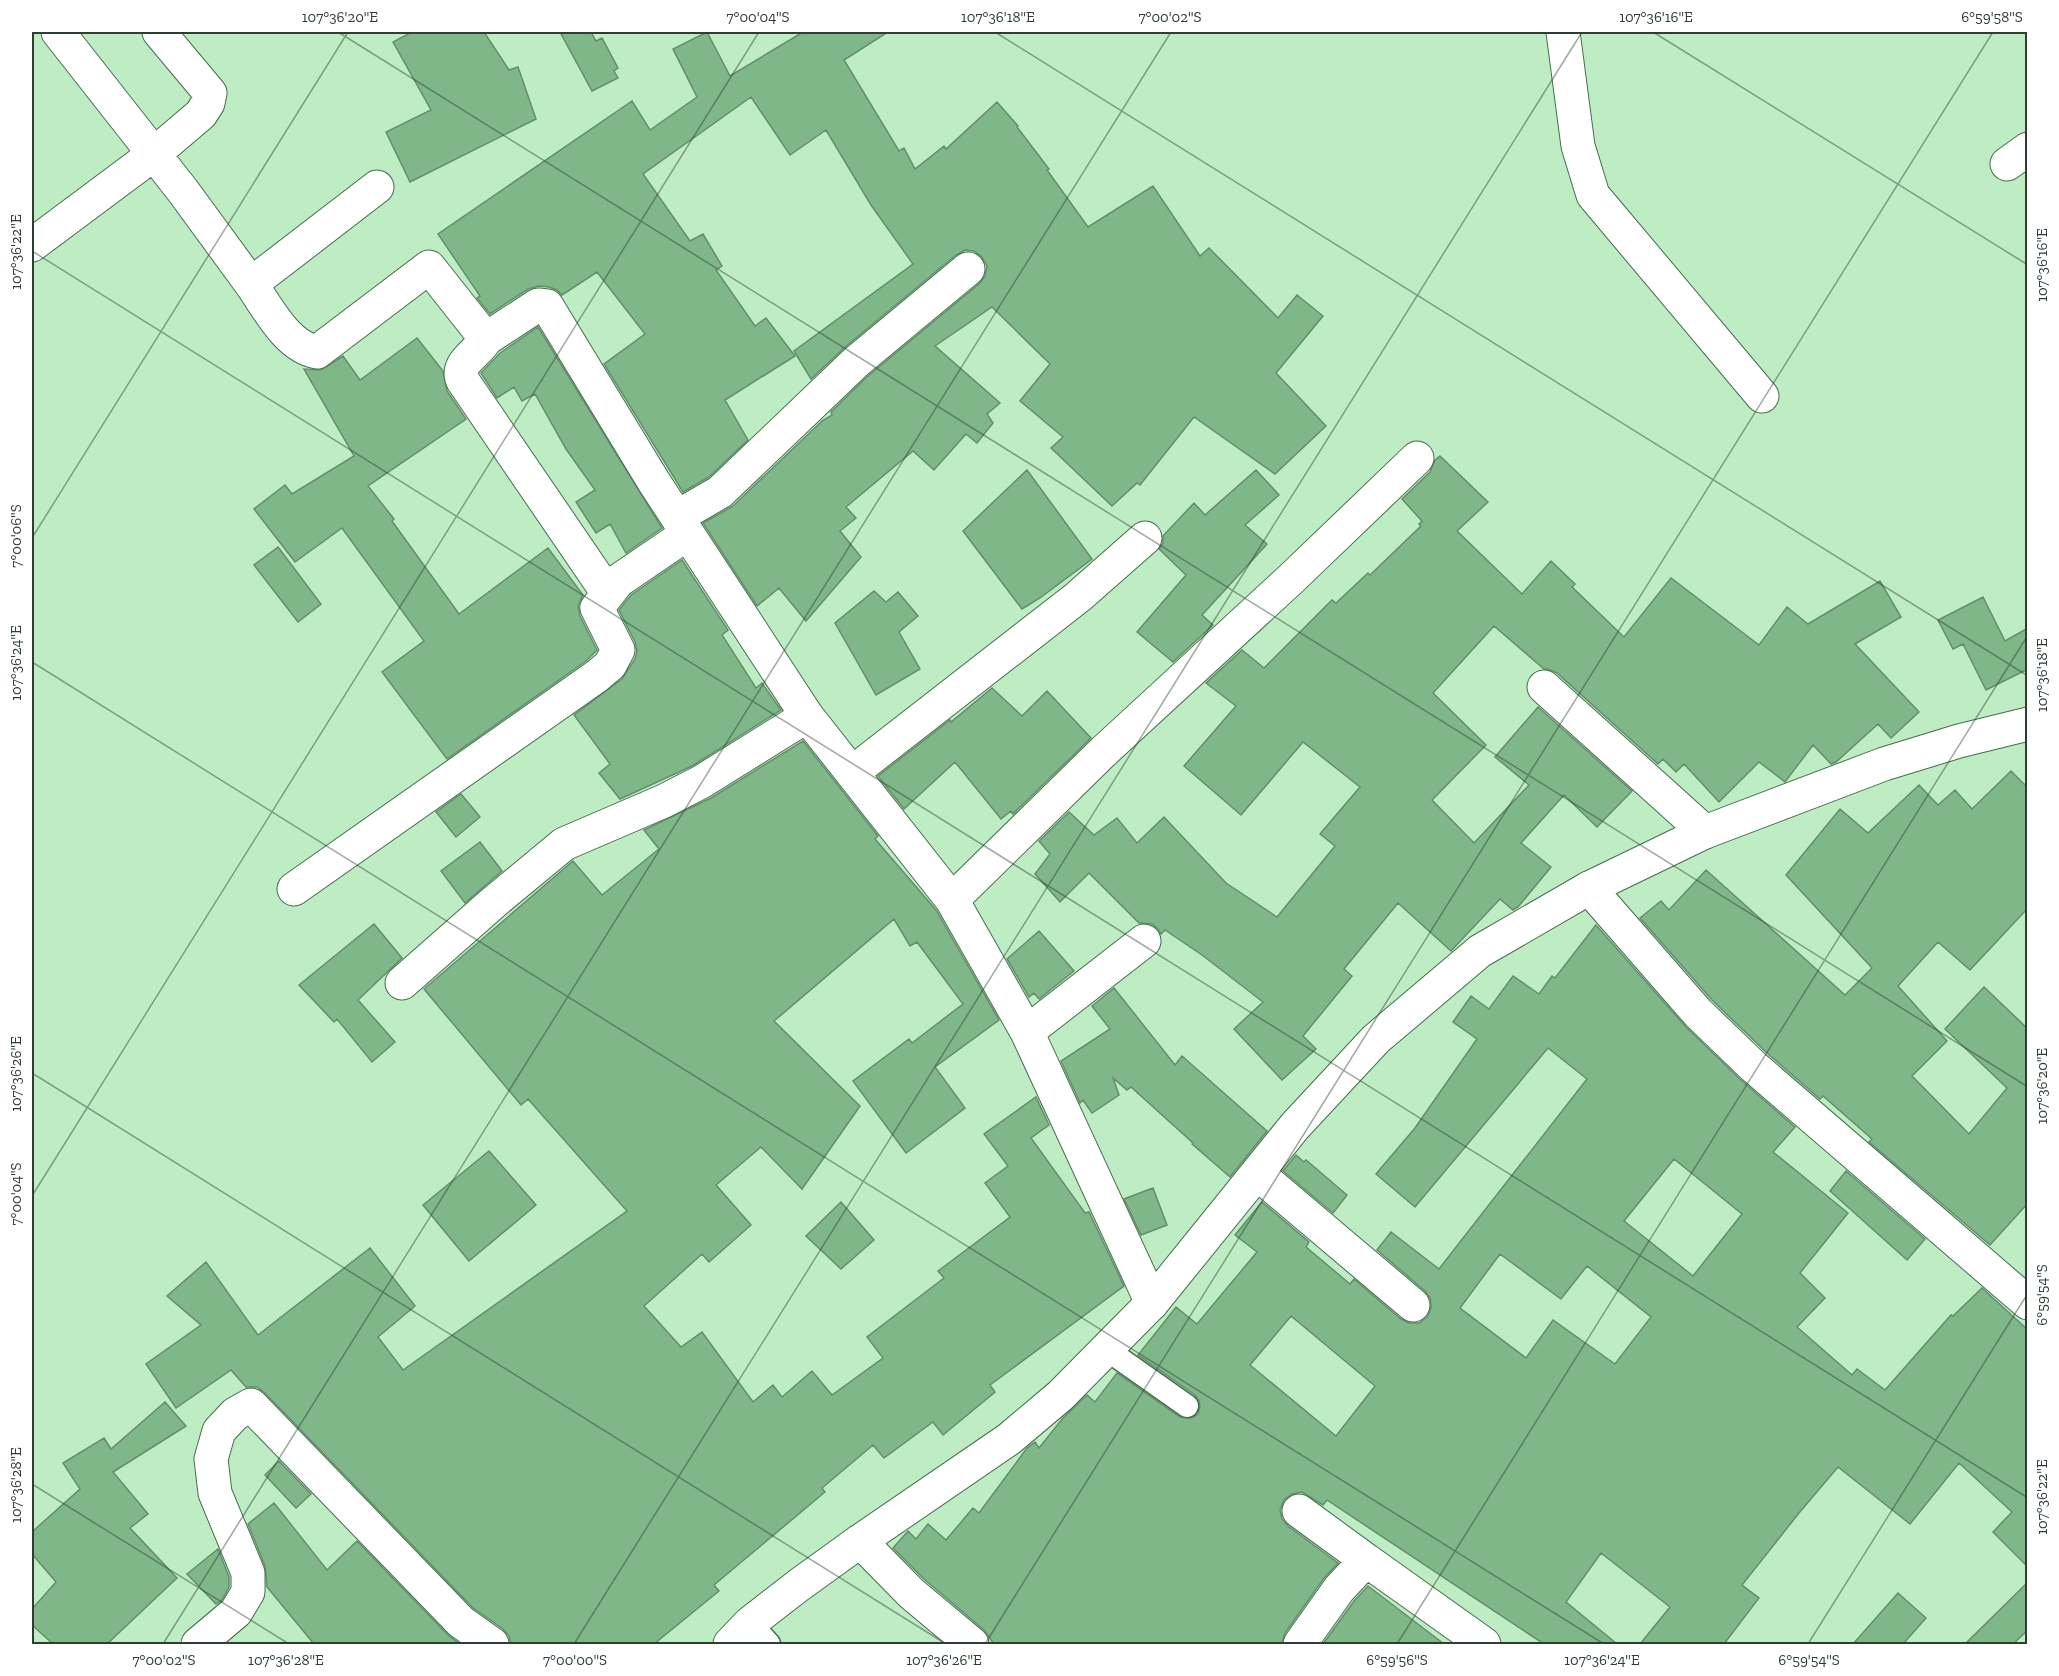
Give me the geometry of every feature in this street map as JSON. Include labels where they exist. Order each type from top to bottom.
[{"type":"street","points":[[32,243],[154,154],[201,114],[208,103],[210,93],[159,32]]},
{"type":"street","points":[[1563,32],[1578,146],[1593,195],[1762,396]]},
{"type":"street","points":[[69,35],[292,342],[305,350],[317,352],[429,267],[486,339]]},
{"type":"street","points":[[251,284],[377,187]]},
{"type":"street","points":[[294,889],[610,665],[618,650],[597,608],[608,592],[720,492],[856,362],[968,269]]},
{"type":"street","points":[[608,592],[461,376],[464,364],[486,339],[538,305],[548,306],[682,526],[807,717],[853,772],[952,900],[1027,1032],[1152,1303]]},
{"type":"street","points":[[952,900],[1104,752],[1417,459]]},
{"type":"street","points":[[853,772],[1078,597],[1145,538]]},
{"type":"street","points":[[1544,687],[1705,832]]},
{"type":"street","points":[[402,983],[564,844],[664,801],[701,782],[807,717]]},
{"type":"street","points":[[750,1637],[807,1578],[1009,1439],[1060,1396],[1152,1303],[1295,1126],[1376,1039],[1480,951],[1589,888],[1705,832],[1884,764],[1959,741],[2028,724]]},
{"type":"street","points":[[1589,888],[1698,1013],[1754,1067],[2028,1303]]},
{"type":"street","points":[[1027,1032],[1144,941]]},
{"type":"street","points":[[1257,1174],[1413,1305]]},
{"type":"street","points":[[198,1644],[236,1612],[248,1592],[248,1574],[215,1493],[211,1459],[219,1431],[236,1414],[251,1405],[461,1622],[492,1644]]},
{"type":"street","points":[[1299,1511],[1484,1644]]},
{"type":"street","points":[[860,1540],[911,1593],[972,1644]]},
{"type":"street","points":[[1300,1644],[1339,1589],[1366,1560]]},
{"type":"lane","points":[[1106,1349],[1187,1406]]},
{"type":"building","points":[[412,32],[484,32],[509,70],[518,67],[536,119],[410,182],[386,132],[431,110],[393,42]]},
{"type":"building","points":[[560,32],[591,32],[596,41],[602,38],[618,68],[614,71],[618,78],[592,91]]},
{"type":"building","points":[[707,32],[730,76],[803,32],[888,32],[844,60],[899,151],[904,148],[915,169],[944,146],[946,149],[997,102],[1018,126],[1088,227],[1153,186],[1200,256],[1209,248],[1278,318],[1297,295],[1323,316],[1276,373],[1326,426],[1275,474],[1194,417],[1140,485],[1137,483],[1112,506],[1051,448],[1063,437],[1020,401],[1050,364],[992,307],[935,346],[1000,403],[987,414],[993,423],[977,443],[966,434],[934,470],[913,451],[846,507],[856,518],[840,531],[861,557],[806,621],[779,588],[757,606],[703,523],[733,506],[822,421],[832,415],[831,412],[868,376],[980,283],[985,276],[987,266],[982,257],[974,251],[965,250],[956,255],[844,348],[811,379],[794,351],[913,264],[871,205],[826,130],[790,155],[751,97],[643,174],[690,241],[703,234],[722,266],[716,270],[755,326],[766,318],[795,356],[725,400],[748,440],[709,477],[683,492],[604,364],[645,334],[597,272],[562,295],[549,287],[539,286],[528,289],[490,314],[477,298],[480,296],[438,234],[632,101],[650,130],[697,97],[673,49]]},
{"type":"building","points":[[538,327],[662,528],[626,553],[610,524],[596,533],[576,502],[595,490],[566,449],[535,394],[522,401],[514,387],[497,398],[481,373],[500,353]]},
{"type":"building","points":[[417,338],[443,371],[447,391],[466,419],[368,486],[394,519],[392,521],[459,614],[548,548],[583,595],[578,606],[580,616],[597,650],[586,661],[447,759],[382,672],[424,641],[342,528],[295,562],[254,509],[285,485],[292,494],[354,456],[304,369],[321,370],[343,356],[360,380]]},
{"type":"building","points":[[1440,456],[1488,502],[1457,531],[1522,594],[1551,561],[1575,584],[1572,587],[1624,637],[1671,578],[1759,645],[1787,607],[1808,624],[1880,581],[1901,617],[1855,644],[1919,712],[1891,738],[1878,724],[1831,764],[1813,745],[1785,782],[1759,762],[1719,802],[1684,764],[1676,772],[1663,759],[1658,764],[1557,673],[1544,669],[1494,626],[1433,693],[1486,745],[1432,800],[1474,843],[1529,785],[1495,757],[1538,707],[1632,791],[1597,827],[1564,795],[1521,843],[1551,867],[1518,907],[1513,910],[1500,899],[1451,951],[1398,903],[1344,969],[1352,976],[1303,1036],[1316,1049],[1282,1080],[1234,1029],[1263,1002],[1165,930],[1161,934],[1152,924],[1139,923],[1089,873],[1060,902],[1035,874],[1050,854],[1039,841],[1069,812],[1094,835],[1117,818],[1137,843],[1164,817],[1226,883],[1277,917],[1335,846],[1320,834],[1360,787],[1303,742],[1241,815],[1184,766],[1236,706],[1206,683],[1242,650],[1264,668],[1332,600],[1336,603],[1368,573],[1370,575],[1421,526],[1419,524],[1422,521],[1402,499],[1430,472],[1435,460]]},
{"type":"building","points":[[1027,470],[1092,559],[1022,609],[963,531]]},
{"type":"building","points":[[1256,470],[1279,495],[1245,525],[1267,544],[1202,615],[1213,625],[1173,662],[1137,632],[1186,575],[1159,549],[1163,543],[1163,536],[1194,503],[1205,515]]},
{"type":"building","points":[[278,547],[321,604],[298,622],[254,565]]},
{"type":"building","points":[[682,560],[728,630],[722,635],[756,688],[762,683],[781,710],[692,766],[620,799],[599,773],[610,764],[574,715],[622,679],[635,659],[637,651],[635,642],[619,610],[631,595]]},
{"type":"building","points":[[874,591],[886,602],[898,592],[918,616],[899,632],[920,669],[876,695],[835,623]]},
{"type":"building","points":[[1983,597],[2005,641],[2028,628],[2028,669],[1986,690],[1963,644],[1953,649],[1938,620]]},
{"type":"building","points":[[992,688],[1022,716],[1047,691],[1091,738],[1013,814],[1011,811],[1001,819],[955,762],[904,809],[878,776],[950,720],[951,722]]},
{"type":"building","points":[[803,741],[878,836],[875,839],[936,910],[999,1020],[935,1067],[965,1108],[906,1153],[853,1081],[909,1039],[912,1043],[963,1004],[917,942],[910,946],[894,919],[774,1021],[860,1106],[802,1189],[761,1147],[716,1185],[751,1225],[709,1262],[702,1254],[644,1306],[681,1347],[702,1332],[753,1402],[773,1385],[782,1397],[812,1371],[832,1395],[883,1358],[867,1337],[944,1278],[938,1271],[1010,1217],[985,1183],[1008,1166],[984,1134],[1036,1097],[1049,1125],[1031,1138],[1085,1213],[1089,1212],[1124,1286],[990,1385],[995,1392],[943,1435],[933,1422],[884,1458],[873,1445],[822,1488],[825,1492],[714,1585],[719,1591],[654,1644],[511,1644],[509,1636],[503,1629],[473,1608],[257,1387],[246,1387],[231,1370],[176,1408],[146,1364],[201,1325],[167,1296],[206,1262],[258,1335],[370,1248],[415,1306],[378,1337],[403,1370],[627,1211],[528,1099],[521,1105],[424,989],[573,861],[602,895],[659,849],[644,830],[711,798]]},
{"type":"building","points":[[2011,771],[2028,788],[2028,908],[1970,970],[1938,942],[1898,986],[1947,1041],[1912,1076],[1969,1134],[2007,1088],[1945,1029],[1984,987],[2028,1029],[2028,1203],[1990,1245],[1869,1142],[1872,1139],[1823,1096],[1820,1099],[1767,1053],[1712,1000],[1640,918],[1661,901],[1669,910],[1706,870],[1845,995],[1872,968],[1786,875],[1840,809],[1868,833],[1919,785],[1938,805],[1955,790],[1972,809]]},
{"type":"building","points":[[461,794],[480,817],[456,837],[436,812]]},
{"type":"building","points":[[480,842],[502,871],[465,903],[441,871]]},
{"type":"building","points":[[374,924],[402,958],[358,1000],[395,1042],[372,1062],[337,1019],[334,1022],[299,985]]},
{"type":"building","points":[[1596,925],[1685,1026],[1742,1081],[1795,1127],[1773,1152],[1848,1213],[1800,1273],[1825,1298],[1797,1327],[1852,1375],[1857,1369],[1885,1390],[1951,1315],[1953,1316],[1982,1288],[2028,1330],[2028,1567],[1993,1532],[2012,1512],[1959,1463],[1910,1524],[1838,1467],[1742,1585],[1759,1598],[1724,1644],[1640,1644],[1670,1607],[1601,1553],[1566,1602],[1617,1644],[1544,1644],[1327,1500],[1323,1505],[1302,1492],[1292,1494],[1284,1500],[1280,1510],[1282,1519],[1338,1563],[1324,1578],[1285,1633],[1282,1644],[994,1644],[984,1630],[924,1579],[893,1548],[908,1531],[916,1539],[928,1524],[946,1540],[973,1508],[979,1513],[1027,1448],[1035,1442],[1039,1448],[1063,1418],[1087,1395],[1095,1402],[1117,1373],[1180,1417],[1192,1418],[1198,1414],[1200,1407],[1195,1395],[1138,1355],[1176,1307],[1197,1324],[1257,1252],[1235,1235],[1262,1202],[1309,1242],[1306,1247],[1350,1284],[1354,1279],[1401,1319],[1409,1323],[1419,1323],[1427,1317],[1431,1308],[1430,1298],[1425,1291],[1377,1250],[1391,1232],[1439,1269],[1587,1079],[1548,1048],[1415,1207],[1376,1174],[1415,1128],[1477,1039],[1453,1022],[1471,996],[1489,1009],[1513,976],[1539,994],[1552,976],[1555,978]],"holes":[[[1674,1159],[1742,1214],[1693,1276],[1624,1221]],[[1500,1254],[1561,1299],[1587,1266],[1651,1317],[1615,1364],[1553,1320],[1526,1358],[1460,1308]],[[1291,1316],[1375,1386],[1336,1436],[1250,1365]]]},
{"type":"building","points":[[1039,931],[1074,971],[1039,999],[1034,993],[1029,997],[1007,959]]},
{"type":"building","points":[[1114,988],[1175,1065],[1182,1056],[1267,1131],[1230,1177],[1131,1087],[1127,1090],[1113,1078],[1119,1095],[1092,1113],[1083,1100],[1080,1103],[1061,1061],[1110,1029],[1092,1006]]},
{"type":"building","points":[[489,1151],[536,1205],[469,1261],[423,1205]]},
{"type":"building","points":[[1296,1155],[1304,1162],[1306,1160],[1347,1195],[1333,1213],[1283,1171]]},
{"type":"building","points":[[1846,1171],[1925,1239],[1907,1260],[1830,1191]]},
{"type":"building","points":[[1153,1188],[1167,1225],[1141,1235],[1124,1199]]},
{"type":"building","points":[[841,1202],[874,1240],[841,1269],[806,1236]]},
{"type":"building","points":[[165,1402],[186,1426],[113,1472],[148,1514],[130,1528],[177,1578],[107,1644],[53,1644],[32,1625],[32,1609],[56,1582],[32,1554],[32,1532],[80,1489],[63,1463],[104,1438],[111,1449]]},
{"type":"building","points":[[279,1461],[311,1494],[296,1508],[265,1475]]},
{"type":"building","points":[[274,1503],[327,1570],[357,1541],[448,1635],[460,1644],[314,1644],[267,1587],[265,1566],[248,1524]]},
{"type":"building","points":[[218,1549],[229,1577],[229,1587],[222,1600],[216,1604],[187,1574]]},
{"type":"building","points":[[2028,1582],[2028,1630],[2013,1644],[1965,1644]]},
{"type":"building","points":[[1368,1586],[1444,1644],[1323,1644],[1354,1601]]},
{"type":"building","points":[[1898,1593],[1926,1618],[1903,1644],[1853,1644]]}]
